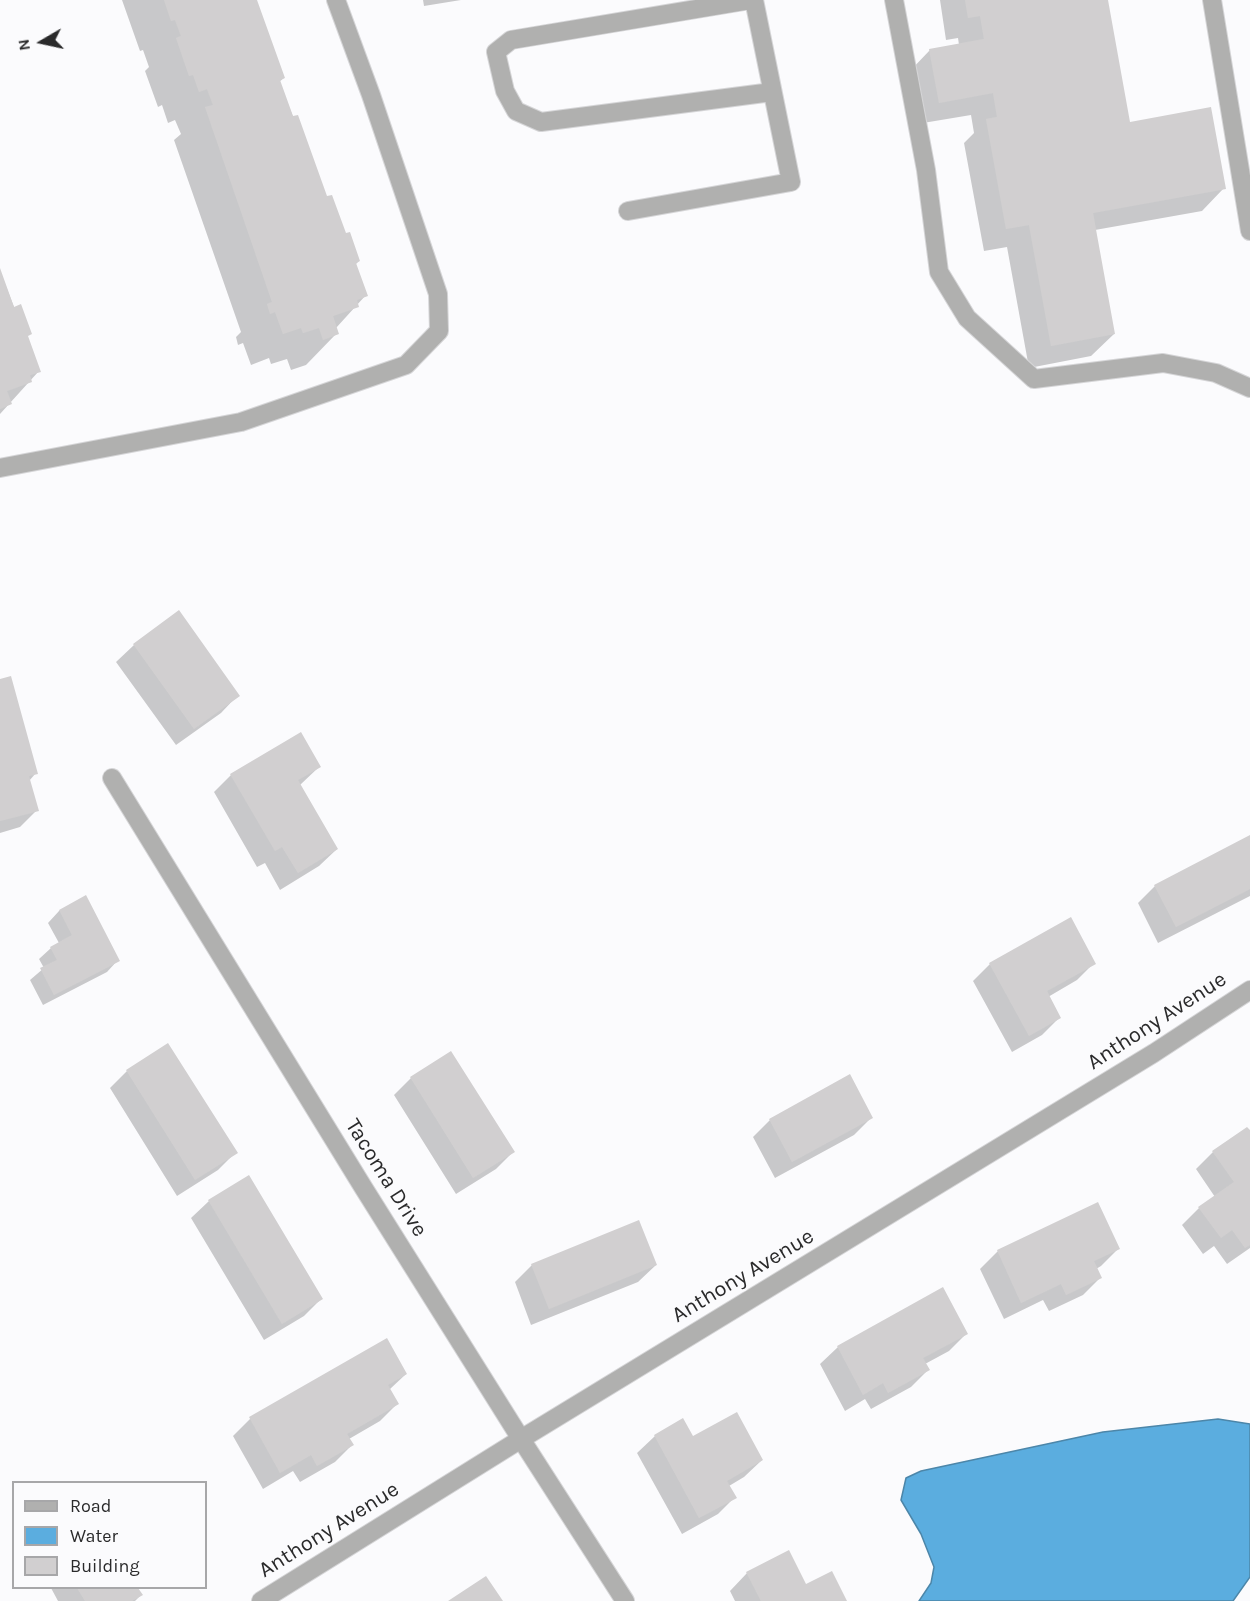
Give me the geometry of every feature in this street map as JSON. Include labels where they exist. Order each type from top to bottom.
[{"type":"street","points":[[0,468],[241,422],[406,365],[439,331],[438,294],[371,95],[336,0]]},
{"type":"street","points":[[628,211],[791,182],[772,92],[752,0],[654,8],[511,39],[496,52],[505,91],[516,111],[541,122],[772,92]]},
{"type":"street","points":[[894,0],[926,170],[939,272],[968,318],[1034,379],[1163,363],[1216,373],[1250,387]]},
{"type":"street","points":[[1212,0],[1250,231]]},
{"type":"street","name":"Tacoma Drive","points":[[112,778],[521,1439],[625,1601]]},
{"type":"street","name":"Anthony Avenue","points":[[261,1601],[521,1439],[1144,1059],[1250,990]]},
{"type":"water","points":[[1218,1419],[1250,1424],[1250,1577],[1233,1601],[919,1601],[931,1583],[934,1567],[921,1534],[901,1500],[906,1478],[921,1471],[1103,1432]]},
{"type":"building","points":[[164,0],[257,0],[285,78],[280,80],[293,116],[298,115],[327,196],[332,195],[346,233],[350,232],[360,261],[356,263],[368,296],[357,300],[359,307],[333,316],[339,334],[323,340],[319,328],[303,333],[301,328],[283,334],[275,312],[270,314],[267,304],[272,302],[205,107],[213,105],[207,89],[199,92],[193,75],[189,76],[176,38],[181,36],[175,20],[171,21]]},
{"type":"building","points":[[965,0],[1108,0],[1130,122],[1211,107],[1226,189],[1093,213],[1115,334],[1051,346],[1029,225],[1006,229],[986,119],[997,117],[993,93],[939,103],[929,49],[984,39],[980,16],[968,18]]},
{"type":"building","points":[[0,268],[14,307],[21,304],[32,334],[28,336],[41,372],[30,375],[32,382],[7,391],[12,404],[0,409]]},
{"type":"building","points":[[179,610],[240,696],[194,729],[133,644]]},
{"type":"building","points":[[11,676],[38,774],[29,776],[39,811],[0,821],[0,679]]},
{"type":"building","points":[[301,732],[321,767],[298,780],[338,849],[298,873],[282,847],[275,851],[230,774]]},
{"type":"building","points":[[1250,835],[1250,889],[1176,927],[1154,885]]},
{"type":"building","points":[[86,895],[120,961],[54,995],[40,968],[57,960],[50,947],[72,935],[59,910]]},
{"type":"building","points":[[1071,917],[1096,964],[1047,991],[1061,1018],[1029,1036],[989,963]]},
{"type":"building","points":[[168,1043],[238,1153],[195,1180],[126,1070]]},
{"type":"building","points":[[451,1051],[515,1152],[473,1178],[410,1077]]},
{"type":"building","points":[[850,1074],[873,1118],[792,1162],[769,1119]]},
{"type":"building","points":[[1247,1127],[1250,1130],[1250,1245],[1245,1248],[1232,1230],[1221,1238],[1198,1207],[1234,1182],[1212,1151]]},
{"type":"building","points":[[249,1175],[323,1299],[282,1324],[208,1200]]},
{"type":"building","points":[[1098,1202],[1120,1249],[1094,1261],[1102,1278],[1066,1295],[1061,1284],[1021,1303],[997,1250]]},
{"type":"building","points":[[639,1220],[657,1265],[549,1309],[531,1264]]},
{"type":"building","points":[[943,1287],[968,1334],[923,1358],[930,1370],[888,1393],[883,1383],[863,1395],[837,1346]]},
{"type":"building","points":[[387,1338],[407,1374],[388,1385],[399,1404],[347,1434],[354,1445],[317,1466],[311,1455],[280,1473],[249,1417]]},
{"type":"building","points":[[737,1412],[763,1460],[727,1481],[737,1498],[699,1518],[654,1435],[683,1418],[693,1436]]},
{"type":"building","points":[[789,1550],[806,1584],[832,1571],[847,1601],[761,1601],[746,1572]]},
{"type":"building","points":[[486,1576],[503,1601],[448,1601]]},
{"type":"building","points":[[78,1589],[139,1589],[143,1595],[132,1601],[85,1601]]}]
